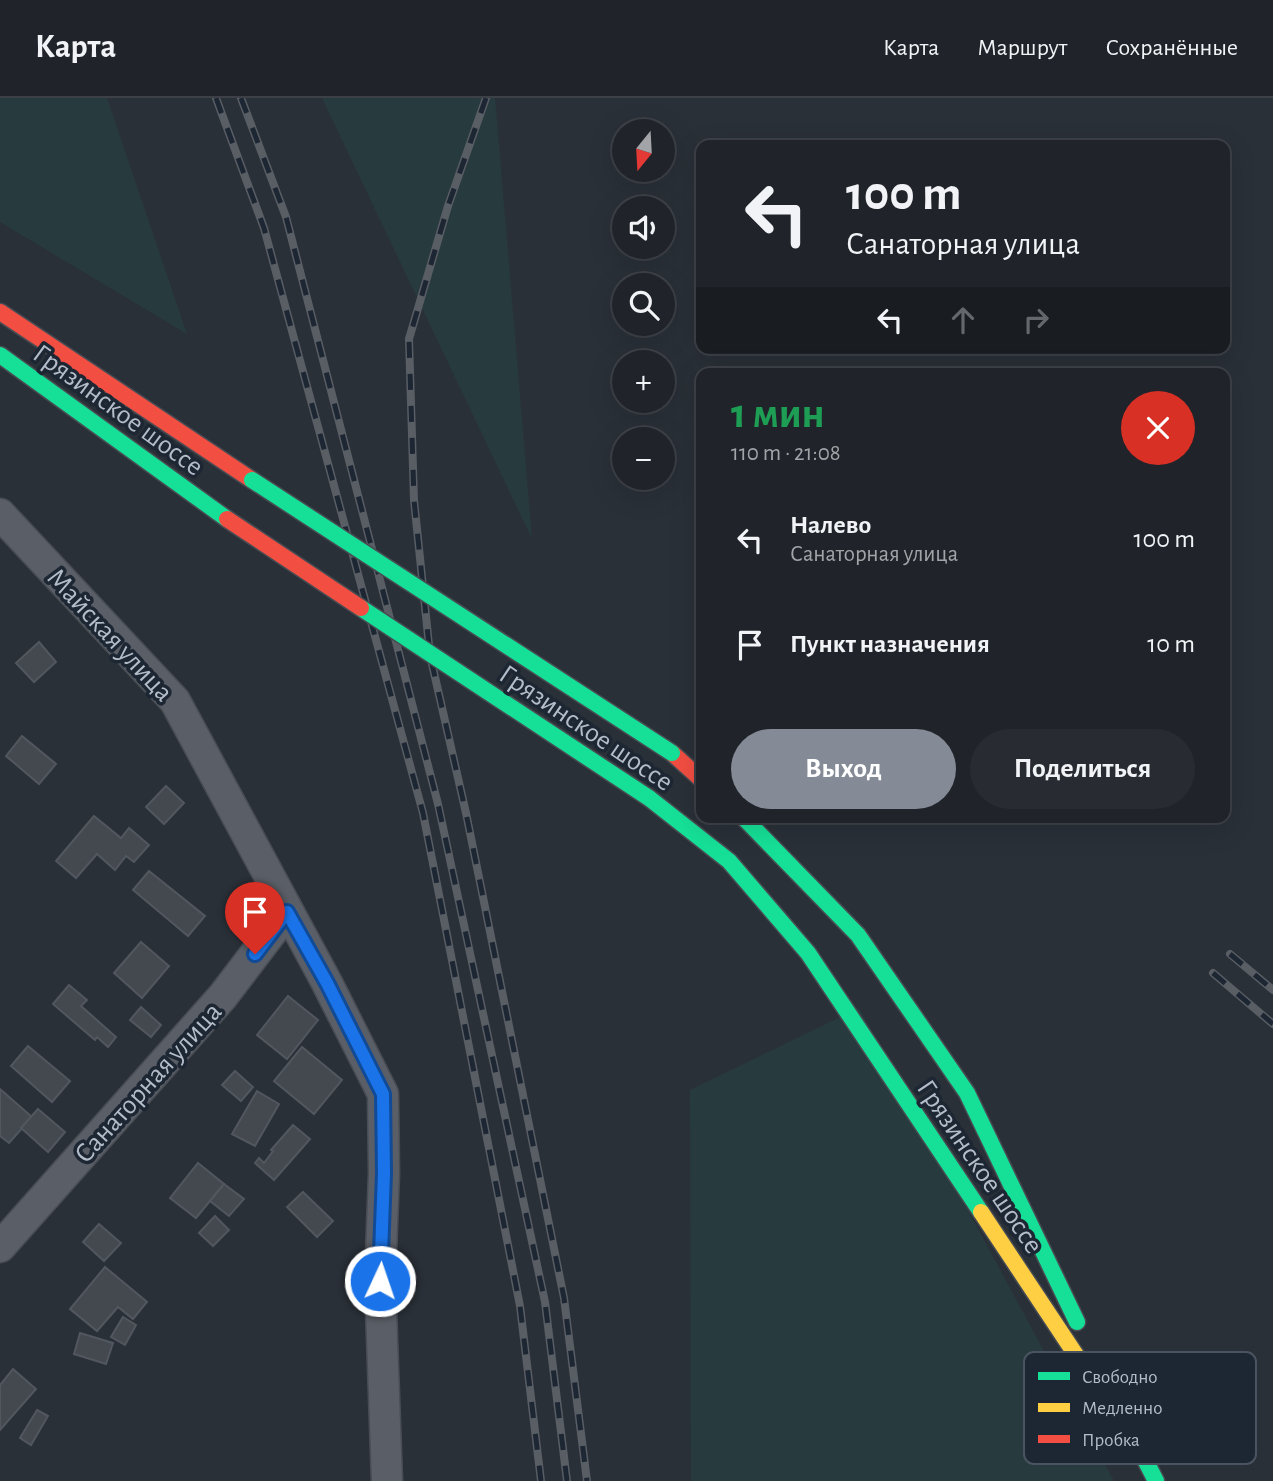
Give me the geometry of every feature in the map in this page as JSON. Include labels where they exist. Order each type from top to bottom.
[{"type":"main road","name":"Грязинское шоссе","points":[[0,312],[252,480],[672,753],[696,775]]},
{"type":"main road","name":"Грязинское шоссе","points":[[0,355],[227,519],[649,797],[729,861],[808,953],[1074,1352]]},
{"type":"main road","name":"Грязинское шоссе","points":[[749,823],[858,935],[967,1093],[1091,1352]]},
{"type":"main road","name":"Грязинское шоссе","points":[[1146,1464],[1156,1481]]},
{"type":"street","name":"Майская улица","points":[[0,514],[175,701],[327,983],[383,1094],[384,1173],[380,1281],[387,1481]]},
{"type":"street","name":"Санаторная улица","points":[[0,1247],[223,996],[287,912]]},
{"type":"green space","points":[[0,98],[107,98],[187,334],[0,222]]},
{"type":"green space","points":[[322,98],[495,98],[532,539]]},
{"type":"green space","points":[[859,1008],[1044,1352],[1024,1352],[1024,1464],[1105,1464],[1114,1481],[691,1481],[690,1090]]},
{"type":"building","points":[[39,642],[56,662],[34,682],[16,663]]},
{"type":"building","points":[[22,736],[56,764],[39,784],[6,756]]},
{"type":"building","points":[[166,786],[184,803],[164,824],[146,807]]},
{"type":"building","points":[[94,816],[121,838],[129,828],[149,845],[134,862],[126,856],[115,870],[97,854],[76,878],[56,861]]},
{"type":"building","points":[[149,871],[205,916],[188,936],[133,890]]},
{"type":"building","points":[[141,942],[169,966],[142,998],[114,973]]},
{"type":"building","points":[[69,985],[87,1000],[81,1006],[116,1037],[108,1047],[97,1037],[95,1040],[53,1004]]},
{"type":"building","points":[[288,996],[318,1020],[287,1059],[257,1035]]},
{"type":"building","points":[[141,1007],[161,1025],[151,1037],[130,1020]]},
{"type":"building","points":[[28,1046],[70,1081],[52,1102],[11,1066]]},
{"type":"building","points":[[302,1047],[342,1080],[314,1114],[274,1081]]},
{"type":"building","points":[[235,1071],[253,1087],[241,1101],[222,1085]]},
{"type":"building","points":[[0,1089],[32,1117],[9,1143],[0,1136]]},
{"type":"building","points":[[257,1091],[279,1104],[255,1146],[232,1134]]},
{"type":"building","points":[[38,1109],[65,1132],[48,1152],[21,1128]]},
{"type":"building","points":[[293,1125],[310,1139],[274,1180],[255,1163],[259,1158],[264,1163],[273,1151],[271,1150]]},
{"type":"building","points":[[198,1163],[224,1184],[196,1218],[170,1198]]},
{"type":"building","points":[[224,1184],[244,1199],[229,1216],[210,1201]]},
{"type":"building","points":[[303,1192],[333,1221],[317,1237],[287,1207]]},
{"type":"building","points":[[215,1216],[229,1230],[213,1246],[199,1233]]},
{"type":"building","points":[[99,1224],[121,1243],[104,1261],[83,1242]]},
{"type":"building","points":[[105,1267],[147,1302],[133,1319],[118,1307],[97,1331],[70,1309]]},
{"type":"building","points":[[123,1317],[136,1325],[125,1345],[111,1337]]},
{"type":"building","points":[[80,1333],[113,1343],[106,1364],[74,1354]]},
{"type":"building","points":[[13,1369],[36,1389],[0,1430],[0,1385]]},
{"type":"building","points":[[37,1410],[48,1416],[31,1445],[20,1438]]},
{"type":"railway","points":[[216,98],[264,228],[423,813],[520,1306],[541,1481]]},
{"type":"railway","points":[[241,98],[286,217],[438,804],[545,1302],[567,1481]]},
{"type":"railway","points":[[486,98],[448,206],[409,339],[414,500],[430,655],[466,813],[564,1298],[587,1481]]},
{"type":"railway","points":[[1230,954],[1273,990]]},
{"type":"railway","points":[[1213,973],[1273,1024]]},
{"type":"traffic: fast","points":[[0,355],[227,519]]},
{"type":"traffic: fast","points":[[252,480],[672,753]]},
{"type":"traffic: fast","points":[[361,608],[649,798]]},
{"type":"traffic: fast","points":[[649,798],[729,861],[808,953],[981,1212]]},
{"type":"traffic: fast","points":[[749,823],[858,935],[967,1093],[1077,1322]]},
{"type":"traffic: fast","points":[[1147,1464],[1156,1481]]},
{"type":"traffic: slow","points":[[981,1212],[1074,1352]]},
{"type":"traffic: jam","points":[[0,312],[252,480]]},
{"type":"traffic: jam","points":[[227,519],[361,608]]},
{"type":"traffic: jam","points":[[672,753],[696,775]]},
{"type":"route","points":[[255,954],[287,912],[327,983],[383,1094],[384,1173],[380,1281]]}]
